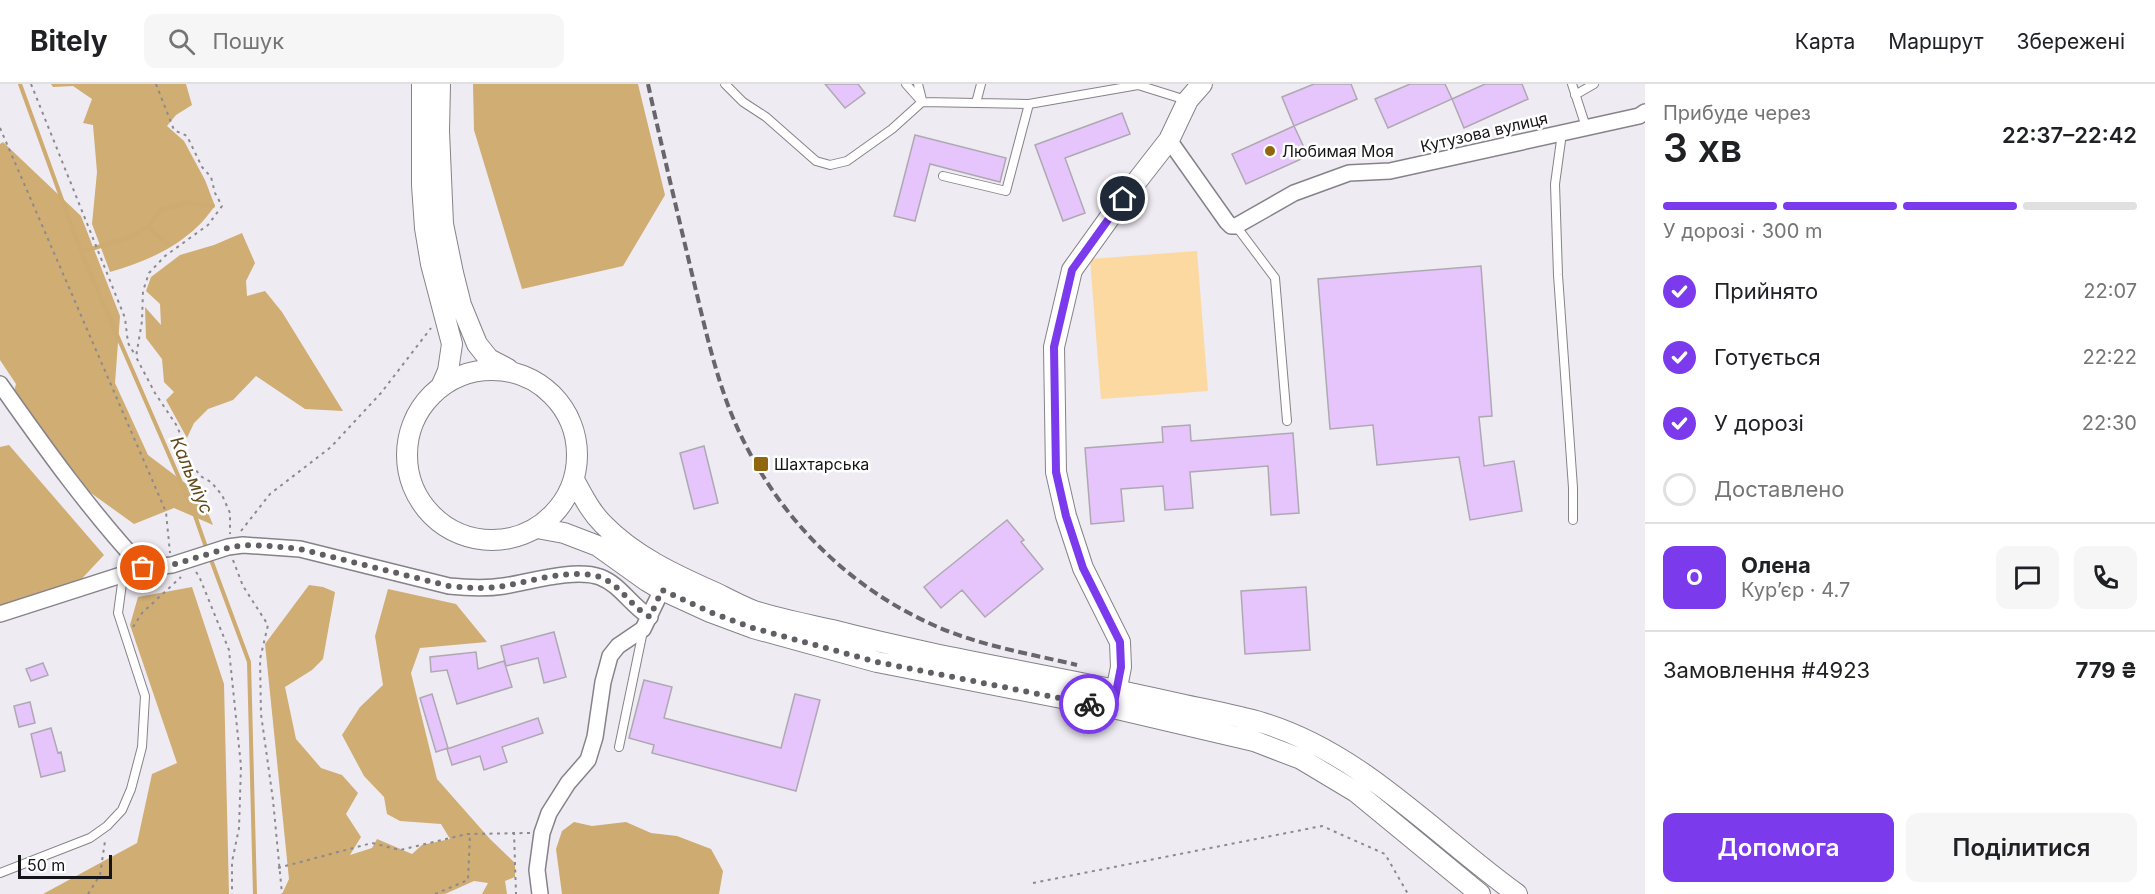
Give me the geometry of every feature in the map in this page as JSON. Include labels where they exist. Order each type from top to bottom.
[{"type":"main road","points":[[422,84],[422,185],[425,228],[431,264],[452,344],[452,358],[441,387]]},
{"type":"main road","points":[[440,84],[443,224],[461,305],[471,333],[483,352],[499,366],[530,378],[550,392],[565,410],[575,432],[578,456],[574,480],[568,494],[560,507],[537,528],[515,537],[492,541],[468,537],[447,528],[429,513],[415,493],[408,471],[407,447],[412,424],[424,404],[441,387],[468,373],[500,370],[530,378]]},
{"type":"main road","points":[[1115,699],[1121,667],[1120,642],[1083,568],[1066,516],[1056,472],[1054,347],[1072,270],[1169,140],[1188,100],[1202,84]]},
{"type":"main road","points":[[574,480],[589,507],[603,524],[666,581]]},
{"type":"main road","points":[[537,528],[564,533],[598,546],[647,581],[666,581],[754,610],[1115,699],[1254,741],[1301,759],[1356,792],[1480,894]]},
{"type":"main road","points":[[1115,699],[1264,723],[1313,744],[1354,767],[1393,795],[1479,867],[1517,894]]},
{"type":"street","name":"Кутузова вулиця","points":[[1236,226],[1294,193],[1349,173],[1390,171],[1586,128],[1645,112]]},
{"type":"street","points":[[1169,140],[1227,222],[1231,226],[1236,226]]},
{"type":"street","points":[[0,384],[96,516],[143,568]]},
{"type":"street","points":[[0,614],[143,568],[184,561],[243,545],[300,549],[465,588],[493,587],[574,575],[598,576],[614,584],[646,623]]},
{"type":"street","points":[[540,894],[537,870],[542,833],[549,813],[568,783],[588,759],[595,737],[603,682],[610,656],[618,646],[646,623],[666,581]]},
{"type":"lane","points":[[725,84],[743,102],[766,117],[816,160],[830,165],[847,161],[892,129],[922,102],[1029,104],[1138,85],[1188,100]]},
{"type":"lane","points":[[906,84],[922,102]]},
{"type":"lane","points":[[918,84],[922,102]]},
{"type":"lane","points":[[976,103],[981,84]]},
{"type":"lane","points":[[1572,84],[1586,128]]},
{"type":"lane","points":[[1575,95],[1594,84]]},
{"type":"lane","points":[[943,176],[1006,191],[1029,104]]},
{"type":"lane","points":[[1562,133],[1555,195],[1558,275],[1574,488],[1574,520]]},
{"type":"lane","points":[[1236,226],[1275,278],[1287,421]]},
{"type":"lane","points":[[0,873],[90,838],[107,826],[122,810],[131,789],[142,747],[145,696],[118,613],[123,576]]},
{"type":"lane","points":[[619,747],[646,623]]},
{"type":"path","points":[[31,84],[125,318],[128,343],[155,393],[177,426],[193,467],[202,477],[212,482],[222,495],[230,513],[231,530],[228,548],[243,586],[268,625],[260,659],[261,714],[273,800],[282,894]]},
{"type":"path","points":[[136,357],[142,321],[143,291],[149,273],[165,256],[208,225],[222,206],[215,193],[211,177],[202,167],[187,136],[174,130],[156,84]]},
{"type":"path","points":[[0,128],[166,512],[184,561],[183,575],[142,613],[126,635]]},
{"type":"path","points":[[228,548],[270,494],[331,447],[380,394],[443,312]]},
{"type":"path","points":[[184,561],[200,576],[229,650],[241,766],[238,828],[232,862],[232,894]]},
{"type":"path","points":[[88,894],[100,875],[107,826]]},
{"type":"path","points":[[1033,883],[1322,826],[1385,854],[1408,894]]},
{"type":"path","points":[[514,832],[516,894]]},
{"type":"path","points":[[278,868],[372,843],[400,850],[470,834],[542,833]]},
{"type":"path","points":[[435,894],[468,880],[470,834]]},
{"type":"shaded area","points":[[51,84],[186,84],[192,105],[176,115],[167,126],[184,141],[205,180],[215,206],[202,222],[167,249],[145,260],[110,272],[92,224],[97,172],[93,125],[83,123],[92,99],[73,86],[53,87]]},
{"type":"shaded area","points":[[473,84],[638,84],[665,195],[623,266],[522,289],[474,130]]},
{"type":"shaded area","points":[[3,142],[81,216],[120,316],[115,383],[148,455],[201,495],[213,525],[174,508],[134,524],[77,483],[13,395],[16,384],[0,360],[0,144]]},
{"type":"shaded area","points":[[242,233],[255,263],[246,281],[247,296],[265,291],[282,312],[343,411],[305,409],[256,376],[233,400],[208,409],[194,423],[187,438],[166,400],[174,392],[164,382],[162,359],[146,338],[145,307],[161,325],[160,304],[146,291],[151,277],[180,255],[214,245]]},
{"type":"shaded area","points":[[1197,251],[1208,391],[1101,399],[1090,259]]},
{"type":"shaded area","points":[[9,445],[104,555],[75,586],[0,607],[0,447]]},
{"type":"shaded area","points":[[309,585],[335,592],[323,659],[312,670],[285,687],[296,739],[321,768],[342,775],[358,793],[346,814],[361,837],[350,855],[372,848],[377,839],[412,854],[422,845],[450,839],[441,824],[400,821],[387,814],[384,797],[364,776],[342,735],[360,707],[383,685],[375,636],[388,589],[456,604],[487,642],[420,648],[411,673],[437,779],[490,839],[515,863],[515,877],[505,881],[507,894],[482,894],[488,883],[474,881],[445,894],[282,894],[289,879],[265,644]]},
{"type":"shaded area","points":[[192,587],[224,684],[229,894],[43,894],[137,843],[152,774],[177,763],[130,625],[138,597]]},
{"type":"shaded area","points":[[574,822],[592,826],[626,822],[651,833],[677,836],[711,849],[723,871],[719,894],[562,894],[556,849],[562,831]]},
{"type":"building","points":[[825,84],[858,84],[865,93],[845,108]]},
{"type":"building","points":[[1314,84],[1351,84],[1357,99],[1294,126],[1282,97]]},
{"type":"building","points":[[1410,84],[1445,84],[1452,99],[1388,128],[1375,99]]},
{"type":"building","points":[[1485,84],[1522,84],[1528,99],[1464,128],[1452,99]]},
{"type":"building","points":[[1122,113],[1130,134],[1065,158],[1085,213],[1063,221],[1035,145]]},
{"type":"building","points":[[1294,126],[1308,156],[1246,184],[1232,154]]},
{"type":"building","points":[[915,135],[1006,158],[1000,182],[930,164],[915,221],[894,216]]},
{"type":"building","points":[[1481,266],[1492,416],[1479,417],[1484,466],[1514,461],[1522,511],[1470,520],[1459,457],[1377,465],[1373,425],[1330,429],[1318,279]]},
{"type":"building","points":[[1190,425],[1191,441],[1293,433],[1299,513],[1271,515],[1268,466],[1190,472],[1193,508],[1165,510],[1163,486],[1121,489],[1124,521],[1091,524],[1085,448],[1163,442],[1162,427]]},
{"type":"building","points":[[704,446],[718,503],[694,509],[680,453]]},
{"type":"building","points":[[1007,520],[1024,540],[1021,542],[1043,569],[985,617],[962,590],[941,608],[924,587]]},
{"type":"building","points":[[1306,587],[1310,650],[1245,654],[1241,591]]},
{"type":"building","points":[[554,632],[566,677],[544,683],[538,658],[506,666],[501,646]]},
{"type":"building","points":[[476,652],[478,669],[504,661],[512,687],[457,704],[447,670],[431,672],[430,657]]},
{"type":"building","points":[[43,663],[48,675],[31,681],[26,669]]},
{"type":"building","points":[[644,680],[672,687],[664,718],[781,748],[795,694],[820,700],[796,791],[652,753],[654,745],[629,738]]},
{"type":"building","points":[[432,694],[448,748],[436,752],[420,698]]},
{"type":"building","points":[[30,702],[35,723],[19,727],[14,706]]},
{"type":"building","points":[[538,718],[543,733],[502,747],[507,762],[484,770],[480,756],[452,765],[447,749]]},
{"type":"building","points":[[51,728],[58,753],[61,752],[65,771],[41,777],[31,734]]},
{"type":"waterway","name":"Кальміус","points":[[20,84],[81,252],[193,510],[207,550]]},
{"type":"waterway","points":[[81,252],[131,237],[149,226],[160,210],[186,203],[213,206]]},
{"type":"waterway","points":[[149,226],[168,244]]},
{"type":"waterway","name":"Кальміус","points":[[210,557],[249,662],[255,894]]},
{"type":"railway","points":[[648,84],[703,320],[720,382],[740,433],[758,468],[780,500],[804,531],[831,558],[894,605],[929,623],[964,637],[1077,665]]},
{"type":"way so far","points":[[143,568],[172,565],[243,545],[300,549],[465,588],[483,589],[574,575],[598,576],[614,584],[633,605],[650,617],[662,590],[710,612],[753,628],[877,662],[1089,704]]},
{"type":"place","name":"Любимая Моя","points":[[1270,151]]},
{"type":"place","name":"Шахтарська","points":[[761,464]]},
{"type":"route","points":[[1089,704],[1113,708],[1121,667],[1120,642],[1083,568],[1066,516],[1056,472],[1054,347],[1072,270],[1123,199]]}]
